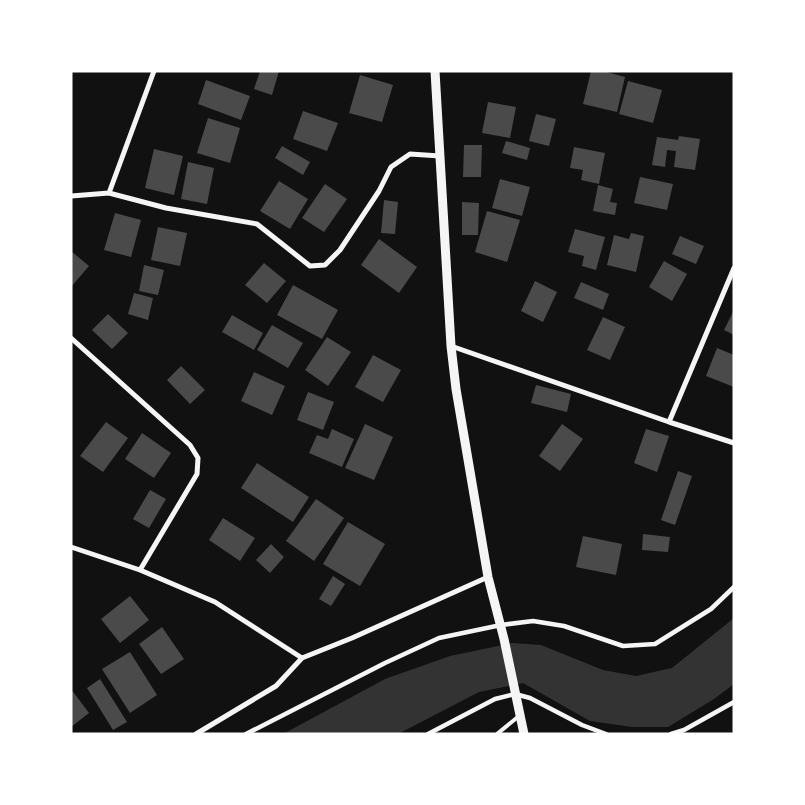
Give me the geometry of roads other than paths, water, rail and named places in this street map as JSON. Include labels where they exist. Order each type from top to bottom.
[{"type":"street","points":[[109,193],[154,71]]},
{"type":"street","points":[[436,71],[451,346],[488,577],[501,625],[524,734]]},
{"type":"street","points":[[71,196],[109,193],[166,208],[257,224],[310,266],[325,265],[340,250],[374,198],[391,167],[410,154],[440,156]]},
{"type":"street","points":[[669,422],[734,268]]},
{"type":"street","points":[[71,338],[190,446],[198,458],[197,474],[140,570]]},
{"type":"street","points":[[451,346],[669,422],[734,442]]},
{"type":"street","points":[[71,547],[140,570],[215,602],[302,658]]},
{"type":"street","points":[[196,734],[276,686],[302,658],[352,638],[488,577]]},
{"type":"street","points":[[246,734],[385,663],[440,638],[501,625],[533,622],[564,626],[623,646],[655,644],[712,609],[734,587]]},
{"type":"street","points":[[428,734],[495,699],[515,694],[530,698],[582,725],[606,734]]},
{"type":"street","points":[[671,734],[684,730],[734,702]]},
{"type":"lane","points":[[497,734],[520,715]]}]
